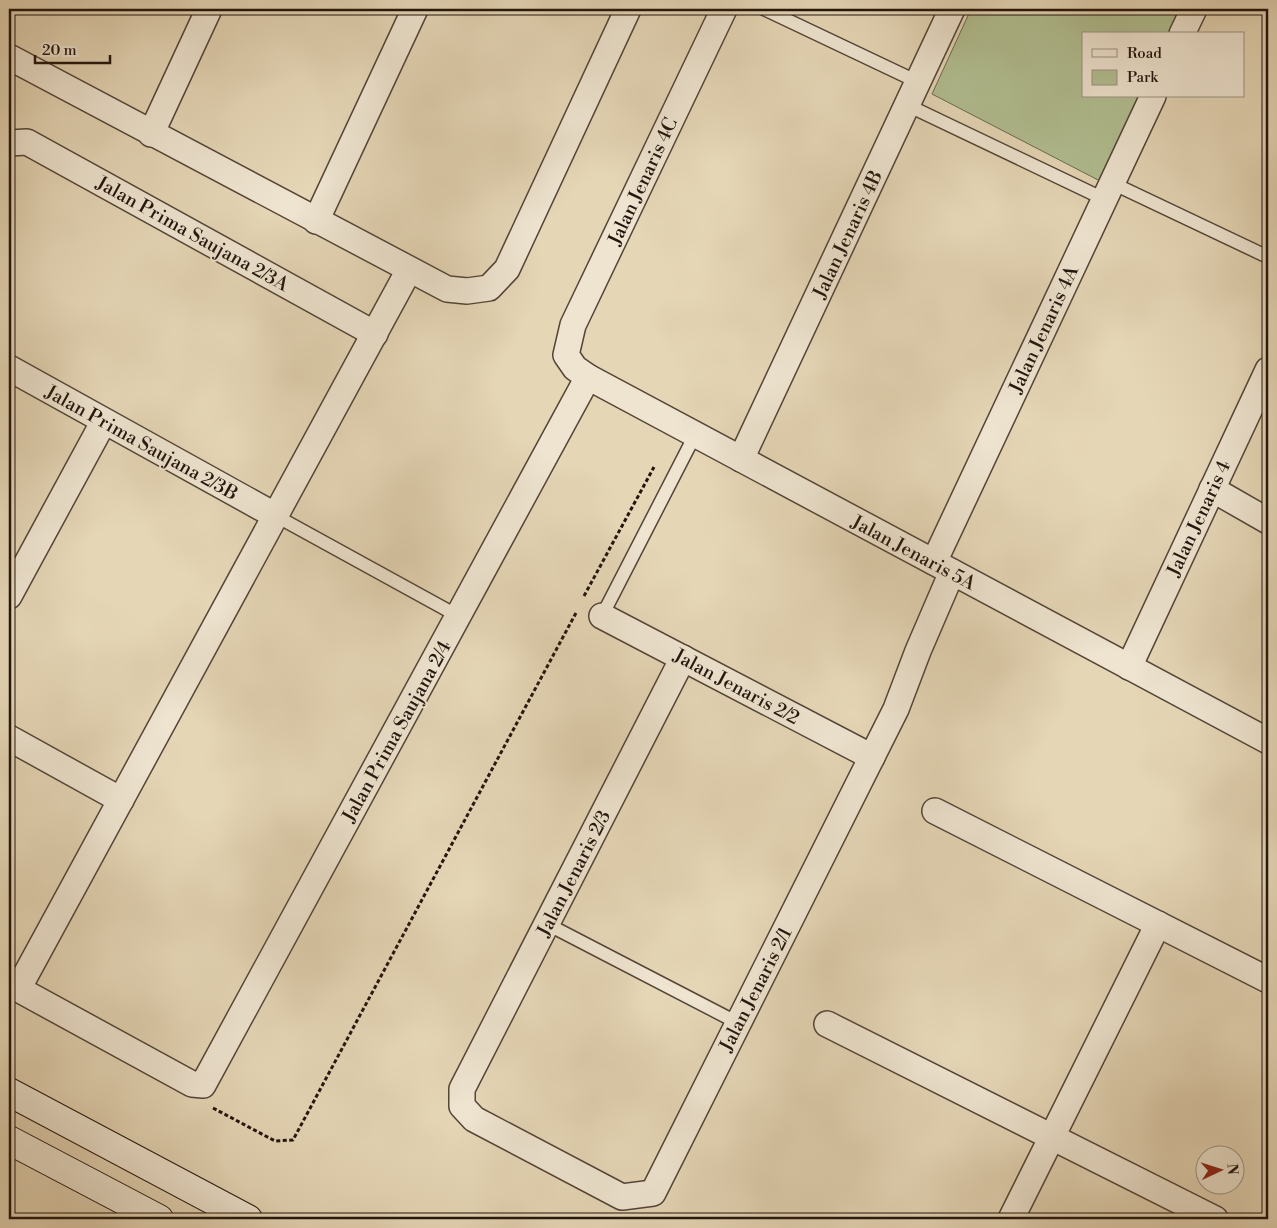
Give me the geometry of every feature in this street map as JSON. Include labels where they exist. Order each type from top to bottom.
[{"type":"street","points":[[151,134],[210,9]]},
{"type":"street","points":[[316,221],[415,9]]},
{"type":"street","points":[[9,57],[447,290],[467,291],[489,288],[507,269],[628,9]]},
{"type":"street","name":"Jalan Jenaris 4C","points":[[566,355],[574,325],[724,9]]},
{"type":"street","name":"Jalan Jenaris 4B","points":[[741,459],[952,9]]},
{"type":"street","points":[[1183,32],[1194,9]]},
{"type":"street","name":"Jalan Jenaris 4A","points":[[943,567],[1108,191],[1152,98]]},
{"type":"street","name":"Jalan Prima Saujana 2/3A","points":[[9,143],[27,142],[375,334]]},
{"type":"street","points":[[203,1085],[192,1084],[13,987],[121,800],[409,270]]},
{"type":"street","name":"Jalan Jenaris 5A","points":[[566,355],[575,368],[588,377],[1268,741]]},
{"type":"street","name":"Jalan Prima Saujana 2/3B","points":[[9,368],[276,516]]},
{"type":"street","name":"Jalan Jenaris 4","points":[[1129,667],[1268,370]]},
{"type":"street","name":"Jalan Prima Saujana 2/4","points":[[203,1085],[588,377]]},
{"type":"street","points":[[9,596],[104,421]]},
{"type":"street","points":[[1212,489],[1268,520]]},
{"type":"street","name":"Jalan Jenaris 2/1","points":[[462,1088],[462,1106],[474,1118],[622,1197],[653,1193],[896,709],[918,651],[943,567]]},
{"type":"street","name":"Jalan Jenaris 2/2","points":[[602,616],[872,757]]},
{"type":"street","name":"Jalan Jenaris 2/3","points":[[462,1088],[683,658]]},
{"type":"street","points":[[9,738],[121,800]]},
{"type":"street","points":[[935,811],[1268,980]]},
{"type":"street","points":[[1011,1219],[1158,924]]},
{"type":"street","points":[[828,1024],[1215,1219]]},
{"type":"street","points":[[9,1092],[248,1219]]},
{"type":"street","points":[[9,1140],[159,1219]]},
{"type":"lane","points":[[764,9],[918,82]]},
{"type":"lane","points":[[907,105],[1268,257]]},
{"type":"lane","points":[[602,616],[695,435]]},
{"type":"lane","points":[[276,516],[458,616]]},
{"type":"lane","points":[[547,924],[738,1023]]},
{"type":"path","points":[[584,598],[654,467]]},
{"type":"path","points":[[203,1085],[206,1104],[275,1141],[293,1140],[579,607]]},
{"type":"green space","points":[[971,9],[1179,9],[1169,32],[1082,32],[1082,98],[1138,98],[1100,181],[932,94]]}]
